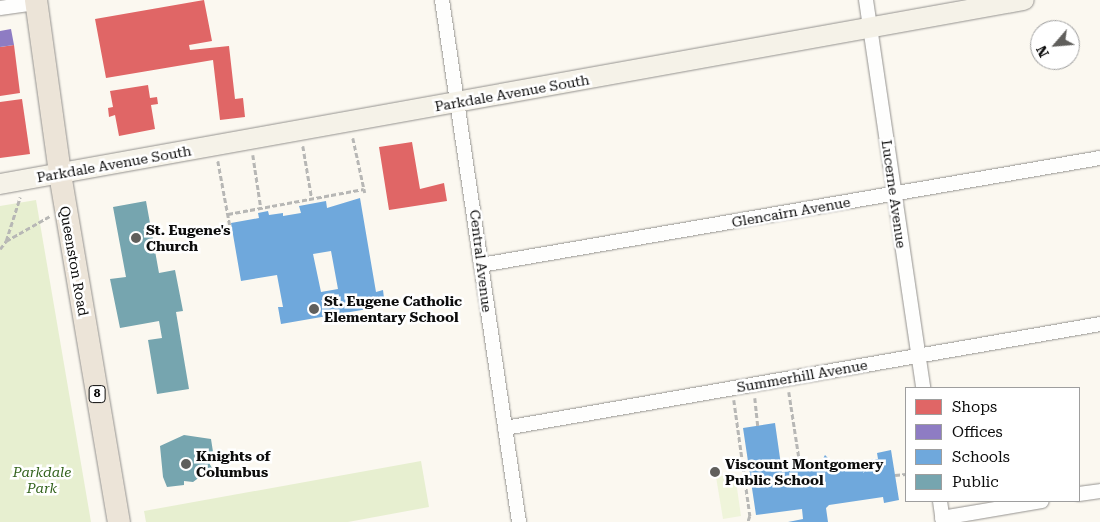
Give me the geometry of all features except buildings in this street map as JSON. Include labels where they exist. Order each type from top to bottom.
[{"type":"main road","name":"Parkdale Avenue South","points":[[0,184],[458,104],[1024,0]]},
{"type":"main road","name":"Queenston Road","points":[[36,1],[60,174],[118,522]]},
{"type":"street","name":"Central Avenue","points":[[442,0],[518,522]]},
{"type":"street","name":"Lucerne Avenue","points":[[866,0],[923,387]]},
{"type":"street","points":[[0,8],[36,1]]},
{"type":"street","name":"Glencairn Avenue","points":[[481,266],[1100,158]]},
{"type":"street","name":"Summerhill Avenue","points":[[505,428],[1100,324]]},
{"type":"street","points":[[1080,494],[1100,491]]},
{"type":"street","points":[[940,502],[943,520],[1037,502]]},
{"type":"path","points":[[228,214],[365,191],[349,122]]},
{"type":"path","points":[[301,132],[312,199]]},
{"type":"path","points":[[250,140],[261,208]]},
{"type":"path","points":[[216,146],[230,226]]},
{"type":"path","points":[[0,249],[6,241],[24,180]]},
{"type":"path","points":[[6,241],[66,210]]},
{"type":"path","points":[[787,378],[801,470]]},
{"type":"path","points":[[753,384],[758,426]]},
{"type":"path","points":[[733,388],[750,516],[748,522]]},
{"type":"path","points":[[895,475],[905,474]]},
{"type":"green space","name":"Parkdale Park","points":[[36,200],[91,522],[0,522],[0,206]]},
{"type":"green space","points":[[421,461],[429,507],[348,522],[146,522],[144,511]]},
{"type":"green space","points":[[735,474],[741,516],[723,519],[716,477]]},
{"type":"place","name":"St. Eugene's Church","points":[[136,238]]},
{"type":"place","name":"St. Eugene Catholic Elementary School","points":[[314,309]]},
{"type":"place","name":"Knights of Columbus","points":[[186,464]]},
{"type":"place","name":"Viscount Montgomery Public School","points":[[715,472]]}]
